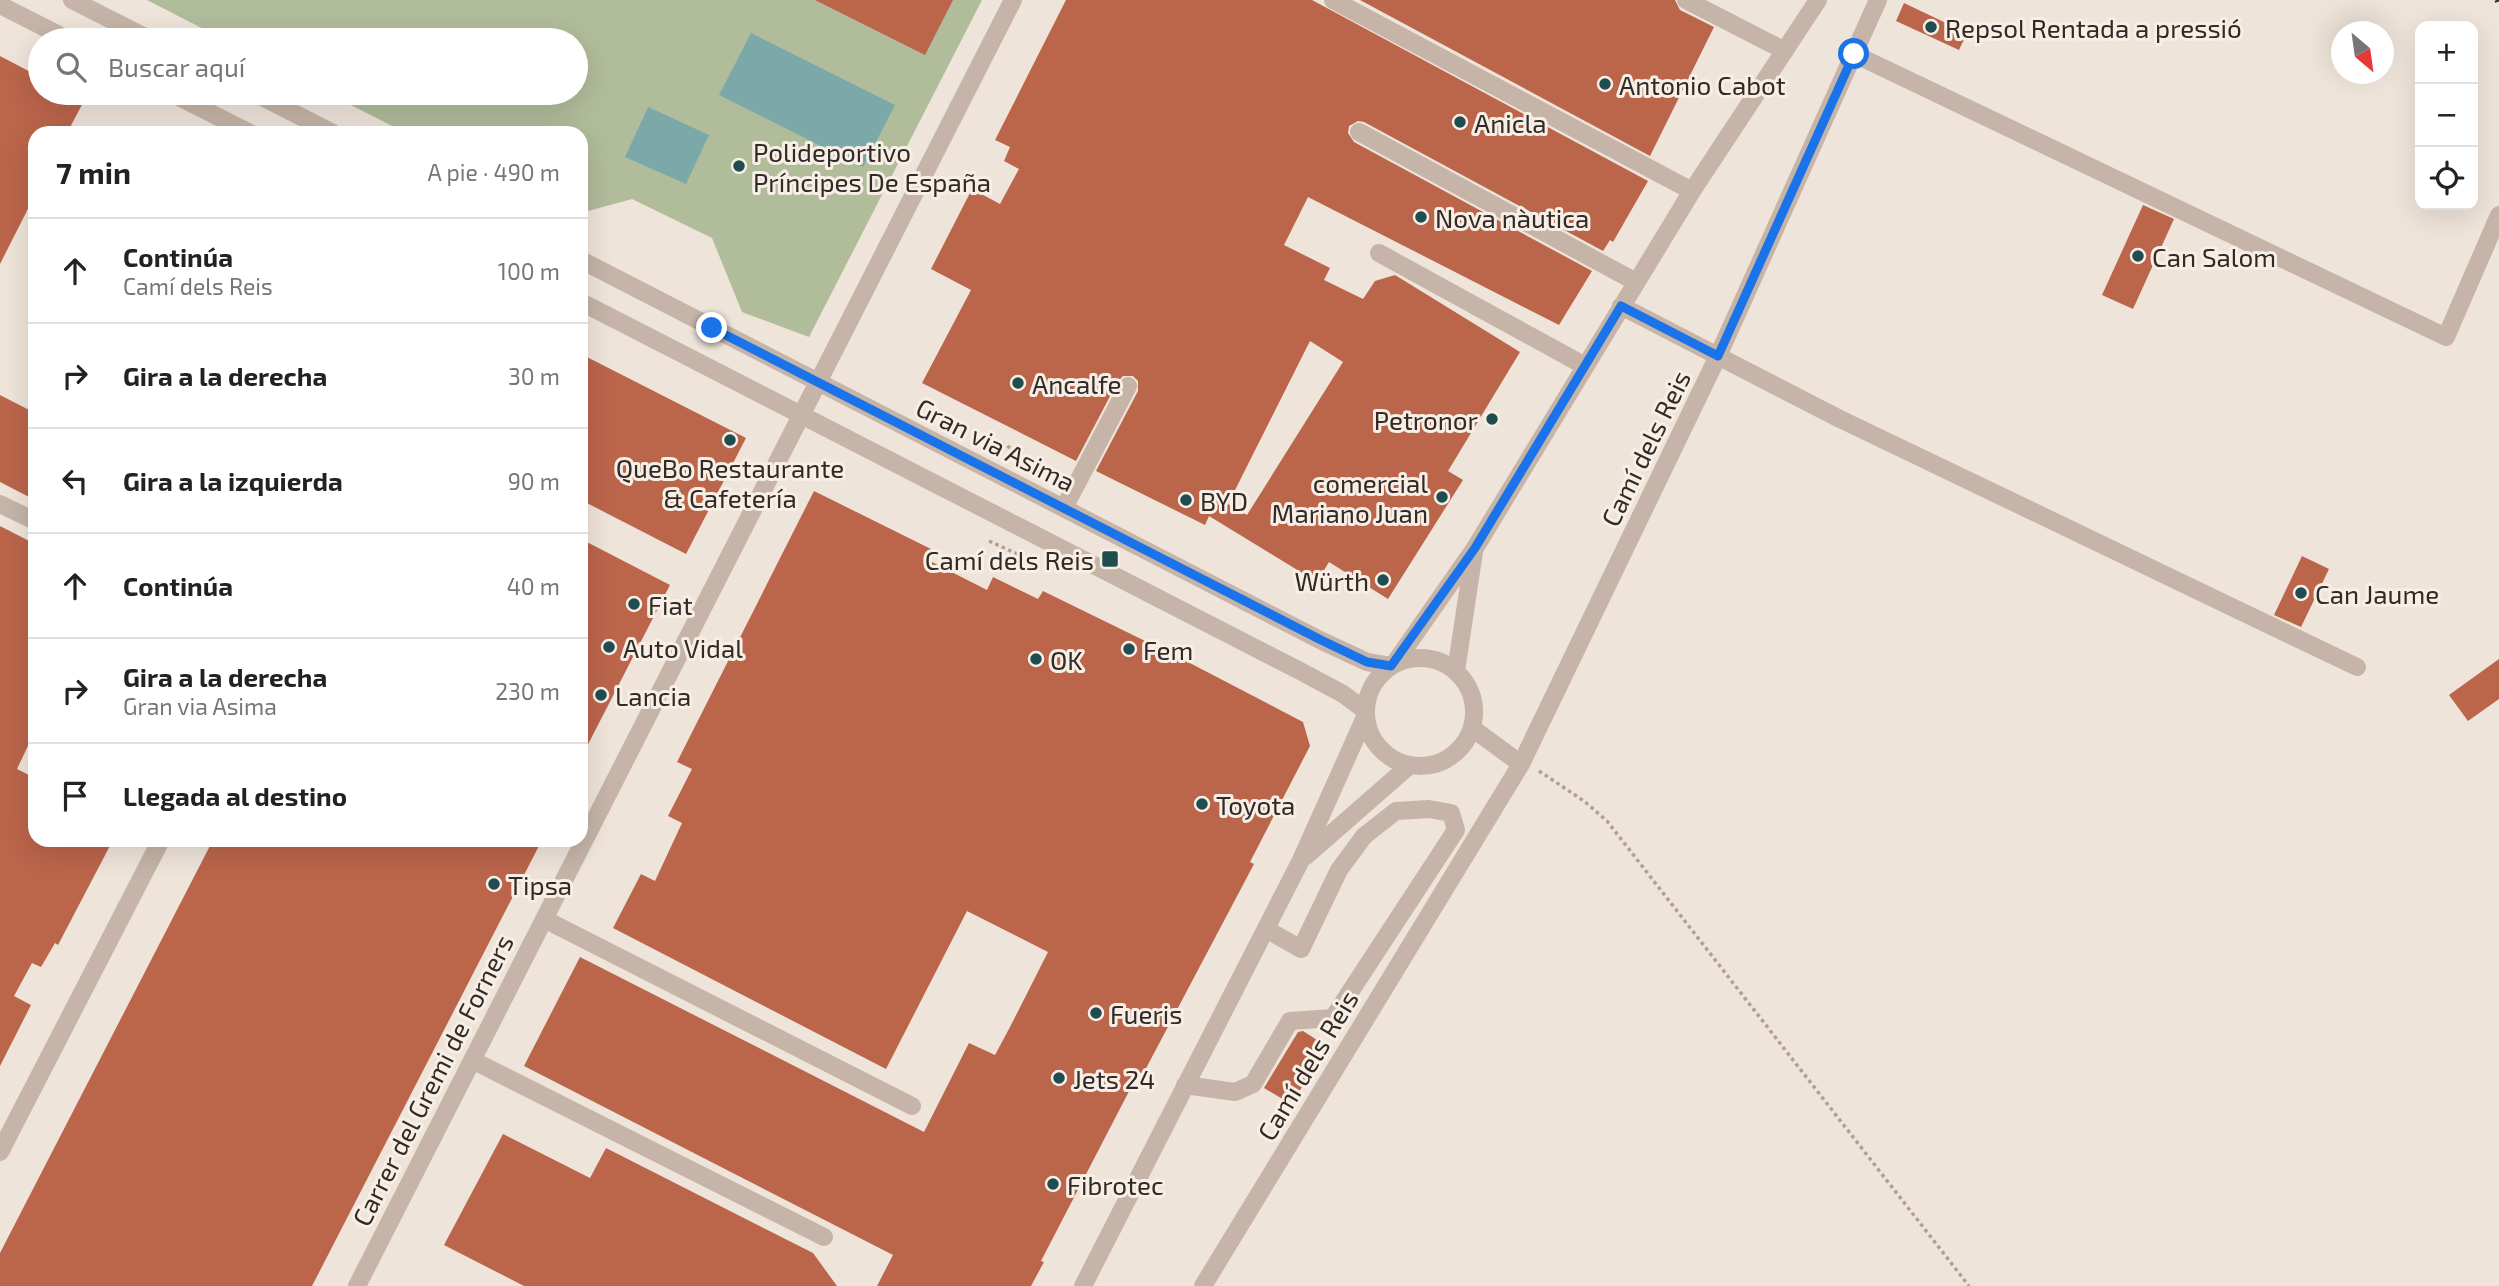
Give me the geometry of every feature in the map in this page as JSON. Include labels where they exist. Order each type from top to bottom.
[{"type":"street","points":[[72,0],[127,28]]},
{"type":"street","name":"Carrer del Gremi de Forners","points":[[588,832],[1013,0]]},
{"type":"street","points":[[1334,0],[1692,191]]},
{"type":"street","points":[[1686,0],[1785,51]]},
{"type":"street","points":[[1083,1286],[1301,860],[1366,713],[1372,686],[1393,665],[1475,548],[1692,191],[1818,0]]},
{"type":"street","name":"Camí dels Reis","points":[[1203,1286],[1521,764],[1718,356],[1878,0]]},
{"type":"street","points":[[0,5],[45,28]]},
{"type":"street","points":[[1854,54],[2446,337],[2499,215]]},
{"type":"street","points":[[195,105],[236,126]]},
{"type":"street","points":[[278,105],[319,126]]},
{"type":"street","points":[[1359,132],[1636,282]]},
{"type":"street","points":[[1379,253],[1585,366]]},
{"type":"street","name":"Gran via Asima","points":[[588,264],[1321,640],[1367,662],[1393,665]]},
{"type":"street","points":[[588,306],[1302,672],[1366,713],[1370,733],[1379,748],[1393,759],[1410,765],[1426,766],[1455,754],[1472,728],[1473,697],[1456,671],[1426,658],[1410,659],[1393,665]]},
{"type":"street","points":[[1621,306],[1840,419],[2357,667]]},
{"type":"street","points":[[1064,508],[1128,386]]},
{"type":"street","points":[[0,504],[28,518]]},
{"type":"street","points":[[1456,671],[1475,548]]},
{"type":"street","points":[[1472,728],[1521,764]]},
{"type":"street","points":[[1301,860],[1410,765]]},
{"type":"street","points":[[1185,1085],[1235,1092],[1253,1084],[1290,1021],[1333,1018],[1456,830],[1451,813],[1429,809],[1396,811],[1364,836],[1339,870],[1301,949],[1266,929]]},
{"type":"street","points":[[0,1152],[157,847]]},
{"type":"street","name":"Carrer del Gremi de Forners","points":[[357,1286],[580,847]]},
{"type":"street","points":[[544,919],[912,1107]]},
{"type":"street","points":[[472,1060],[824,1237]]},
{"type":"path","points":[[1000,443],[1038,462]]},
{"type":"path","points":[[989,541],[1024,556]]},
{"type":"path","points":[[1521,764],[1547,774],[1606,821],[1969,1286]]},
{"type":"green space","name":"Polideportivo Príncipes De España","points":[[147,0],[982,0],[809,337],[742,312],[712,238],[632,199],[588,211],[588,126],[392,126],[351,105],[588,105],[588,28],[202,28]]},
{"type":"water","points":[[751,33],[895,105],[863,167],[719,95]]},
{"type":"water","points":[[648,107],[709,135],[686,184],[625,157]]},
{"type":"building","points":[[815,0],[953,0],[925,55]]},
{"type":"building","points":[[1066,0],[1312,0],[1648,181],[1613,242],[1610,240],[1603,251],[1364,122],[1358,121],[1349,126],[1348,133],[1354,142],[1592,271],[1559,325],[1308,197],[1284,245],[1330,268],[1324,280],[1363,299],[1375,281],[1395,275],[1520,352],[1448,471],[1463,480],[1388,599],[1329,562],[1317,582],[1209,516],[1205,525],[1096,471],[1138,391],[1138,381],[1133,376],[1123,376],[1118,381],[1076,461],[922,383],[971,290],[931,269],[972,189],[1000,204],[1019,169],[1004,161],[1010,147],[995,140]],"holes":[[[1310,341],[1343,362],[1247,515],[1228,504]]]},
{"type":"building","name":"Antonio Cabot","points":[[1360,0],[1675,0],[1680,10],[1714,27],[1650,156]]},
{"type":"building","name":"Repsol Rentada a pressió","points":[[1904,3],[1967,33],[1959,50],[1896,21]]},
{"type":"building","points":[[0,56],[28,71],[28,105],[82,105],[71,126],[28,126],[28,209],[0,264]]},
{"type":"building","name":"Can Salom","points":[[2143,205],[2174,219],[2133,309],[2102,295]]},
{"type":"building","points":[[588,358],[746,438],[686,554],[588,504]]},
{"type":"building","points":[[0,395],[28,409],[28,496],[0,482]]},
{"type":"building","points":[[814,491],[933,550],[928,560],[987,590],[993,577],[1038,599],[1043,591],[1186,661],[1303,722],[1310,746],[1250,862],[1254,864],[1143,1074],[1139,1072],[1041,1261],[1044,1262],[1031,1286],[877,1286],[893,1255],[524,1066],[580,957],[924,1132],[969,1043],[995,1055],[1048,952],[967,911],[886,1069],[613,928],[641,874],[655,881],[682,823],[668,816],[692,769],[677,762]]},
{"type":"building","points":[[0,526],[28,540],[28,746],[17,769],[28,774],[28,847],[109,847],[58,945],[55,943],[41,967],[32,963],[14,996],[31,1005],[0,1066]]},
{"type":"building","name":"Auto Vidal","points":[[588,543],[670,585],[588,744]]},
{"type":"building","name":"Can Jaume","points":[[2302,556],[2329,569],[2301,627],[2274,615]]},
{"type":"building","points":[[2499,659],[2499,699],[2468,721],[2449,695]]},
{"type":"building","points":[[209,847],[538,847],[312,1286],[0,1286],[0,1253]]},
{"type":"building","points":[[1303,1031],[1328,1047],[1291,1104],[1264,1088],[1298,1032]]},
{"type":"building","points":[[503,1134],[590,1178],[606,1148],[813,1253],[837,1286],[524,1286],[444,1245]]},
{"type":"railway","points":[[2497,0],[2499,6]]},
{"type":"place","name":"Repsol Rentada a pressió","points":[[1931,27]]},
{"type":"place","name":"Antonio Cabot","points":[[1605,84]]},
{"type":"place","name":"Anicla","points":[[1460,122]]},
{"type":"place","name":"Polideportivo Príncipes De España","points":[[739,166]]},
{"type":"place","name":"Nova nàutica","points":[[1421,217]]},
{"type":"place","name":"Can Salom","points":[[2138,256]]},
{"type":"place","name":"Ancalfe","points":[[1018,383]]},
{"type":"place","name":"Petronor","points":[[1492,419]]},
{"type":"place","name":"QueBo Restaurante & Cafetería","points":[[730,440]]},
{"type":"place","name":"comercial Mariano Juan","points":[[1442,497]]},
{"type":"place","name":"BYD","points":[[1186,500]]},
{"type":"place","name":"Camí dels Reis","points":[[1110,559]]},
{"type":"place","name":"Würth","points":[[1383,580]]},
{"type":"place","name":"Can Jaume","points":[[2301,593]]},
{"type":"place","name":"Fiat","points":[[634,604]]},
{"type":"place","name":"Auto Vidal","points":[[609,647]]},
{"type":"place","name":"Fem","points":[[1129,649]]},
{"type":"place","name":"OK","points":[[1036,659]]},
{"type":"place","name":"Lancia","points":[[601,695]]},
{"type":"place","name":"Toyota","points":[[1202,804]]},
{"type":"place","name":"Tipsa","points":[[494,884]]},
{"type":"place","name":"Fueris","points":[[1096,1013]]},
{"type":"place","name":"Jets 24","points":[[1059,1078]]},
{"type":"place","name":"Fibrotec","points":[[1053,1184]]},
{"type":"route","points":[[712,328],[1321,640],[1367,662],[1391,666],[1475,548],[1621,306],[1718,356],[1854,54]]}]
